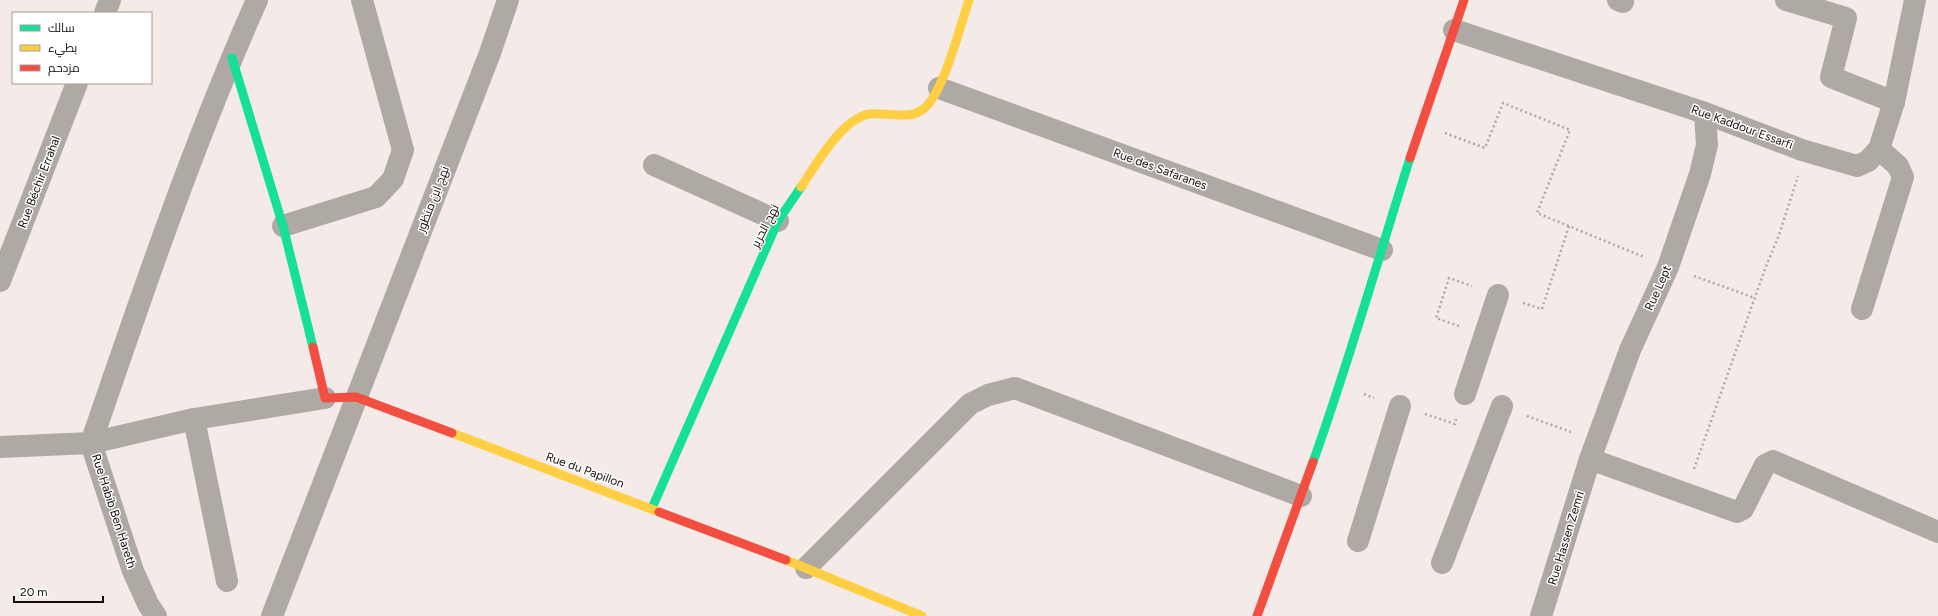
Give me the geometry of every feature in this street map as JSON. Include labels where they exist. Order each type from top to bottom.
[{"type":"street","points":[[105,12],[110,0]]},
{"type":"street","points":[[91,443],[148,275],[232,58],[257,0]]},
{"type":"street","points":[[283,226],[376,197],[392,179],[403,150],[362,0]]},
{"type":"street","name":"نهج ابن منظور","points":[[272,616],[490,52],[508,0]]},
{"type":"street","name":"نهج الحرير","points":[[652,508],[778,221],[834,139],[849,125],[870,114],[911,114],[921,111],[939,88],[969,0]]},
{"type":"street","points":[[1256,616],[1340,386],[1361,312],[1382,250],[1421,123],[1464,0]]},
{"type":"street","points":[[1786,0],[1846,18],[1831,77],[1894,102]]},
{"type":"street","name":"Rue Kaddour Essarfi","points":[[1454,30],[1705,113],[1802,150],[1856,166],[1868,162],[1879,149],[1894,102],[1915,0]]},
{"type":"street","points":[[232,58],[283,226],[325,398]]},
{"type":"street","name":"Rue Béchir Errahal","points":[[0,281],[77,84]]},
{"type":"street","name":"Rue des Safaranes","points":[[939,88],[1382,250]]},
{"type":"street","name":"Rue Lept","points":[[1590,459],[1630,350],[1668,267],[1700,174],[1707,144],[1705,113]]},
{"type":"street","points":[[1862,309],[1903,177],[1898,166],[1879,149]]},
{"type":"street","points":[[654,164],[778,221]]},
{"type":"street","points":[[1465,394],[1498,295]]},
{"type":"street","points":[[806,568],[970,404],[988,395],[1015,388],[1301,496]]},
{"type":"street","points":[[91,443],[194,419],[325,398],[356,397]]},
{"type":"street","name":"Rue du Papillon","points":[[356,397],[652,508],[806,568],[922,616]]},
{"type":"street","points":[[1358,541],[1400,406]]},
{"type":"street","points":[[1442,563],[1502,406]]},
{"type":"street","points":[[194,419],[227,580]]},
{"type":"street","name":"Rue Habib Ben Hareth","points":[[0,447],[91,443],[133,571],[148,604],[156,616]]},
{"type":"street","points":[[1590,459],[1734,511],[1740,511],[1765,465],[1773,461],[1938,532]]},
{"type":"street","name":"Rue Hassen Zemri","points":[[1541,616],[1590,459]]},
{"type":"path","points":[[1421,123],[1485,148],[1503,103],[1570,130],[1537,213],[1668,267],[1755,298]]},
{"type":"path","points":[[1686,493],[1755,298],[1779,235],[1800,169],[1802,150]]},
{"type":"traffic: fast","points":[[232,58],[283,226],[313,347]]},
{"type":"traffic: fast","points":[[1313,462],[1351,348],[1410,158]]},
{"type":"traffic: fast","points":[[652,508],[778,221],[801,187]]},
{"type":"traffic: slow","points":[[801,187],[822,155],[840,133],[860,117],[870,114],[910,115],[922,110],[930,102],[944,76],[969,0]]},
{"type":"traffic: slow","points":[[452,433],[659,512]]},
{"type":"traffic: slow","points":[[786,560],[922,616]]},
{"type":"traffic: jam","points":[[1410,158],[1464,0]]},
{"type":"traffic: jam","points":[[313,347],[325,398],[356,397],[452,433]]},
{"type":"traffic: jam","points":[[1257,616],[1313,462]]},
{"type":"traffic: jam","points":[[659,512],[786,560]]}]
